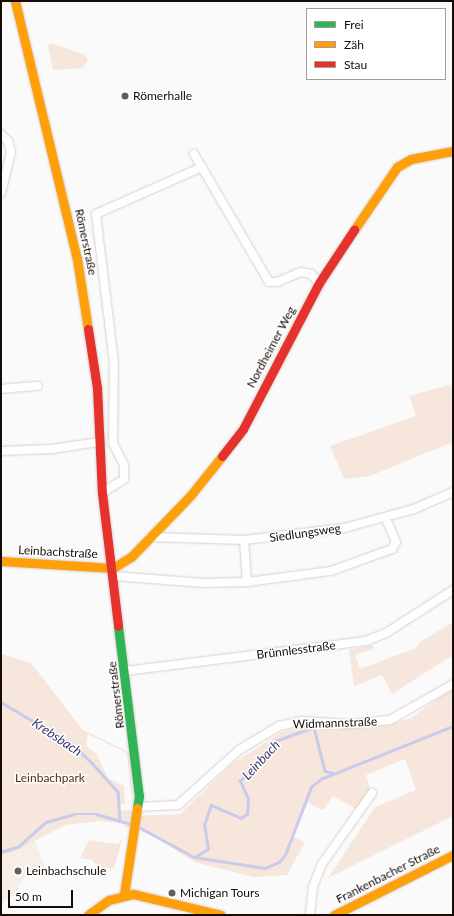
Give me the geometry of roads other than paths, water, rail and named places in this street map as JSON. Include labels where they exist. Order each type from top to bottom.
[{"type":"main road","name":"Römerstraße","points":[[15,1],[57,164],[84,294],[97,388],[102,493],[114,572],[139,807],[124,895]]},
{"type":"main road","name":"Nordheimer Weg","points":[[114,572],[212,473],[243,429],[319,283],[397,167],[411,159],[453,151]]},
{"type":"main road","name":"Leinbachstraße","points":[[1,561],[114,572]]},
{"type":"main road","name":"Frankenbacher Straße","points":[[334,915],[453,855]]},
{"type":"main road","points":[[88,915],[108,900],[124,895],[143,894],[222,915]]},
{"type":"street","points":[[1,134],[8,141],[11,152],[1,193]]},
{"type":"street","points":[[194,154],[269,282],[301,272],[311,274],[319,283]]},
{"type":"street","name":"Römerstraße","points":[[102,493],[124,479],[124,465],[113,444],[114,363],[96,214],[202,167]]},
{"type":"street","points":[[1,389],[38,386]]},
{"type":"street","points":[[1,451],[52,449],[99,442]]},
{"type":"street","name":"Siedlungsweg","points":[[150,537],[244,540],[344,528],[386,518],[453,492]]},
{"type":"street","points":[[114,572],[204,583],[247,582],[331,571],[392,549],[396,542],[386,518]]},
{"type":"street","points":[[244,540],[247,582]]},
{"type":"street","name":"Brünnlesstraße","points":[[125,671],[366,641],[386,633],[453,590]]},
{"type":"street","name":"Widmannstraße","points":[[139,807],[178,805],[239,750],[279,726],[302,721],[390,720],[453,684]]},
{"type":"street","points":[[310,915],[313,887],[322,864],[372,794]]},
{"type":"waterway","name":"Krebsbach","points":[[1,702],[73,745],[92,763],[118,792],[120,820]]},
{"type":"waterway","name":"Leinbach","points":[[137,826],[194,857],[265,868],[279,862],[285,855],[311,787],[321,779],[453,726]]},
{"type":"waterway","name":"Leinbach","points":[[195,857],[208,849],[204,825],[211,805],[241,818],[247,814],[248,799],[240,781],[275,741],[314,727],[325,771],[333,773]]},
{"type":"waterway","name":"Leinbach","points":[[1,852],[19,846],[46,822],[74,814],[96,814],[131,824]]},
{"type":"place","name":"Römerhalle","points":[[125,96]]},
{"type":"place","name":"Leinbachschule","points":[[18,871]]},
{"type":"place","name":"Michigan Tours","points":[[172,893]]},
{"type":"park label","name":"Leinbachpark","points":[[50,778]]}]
